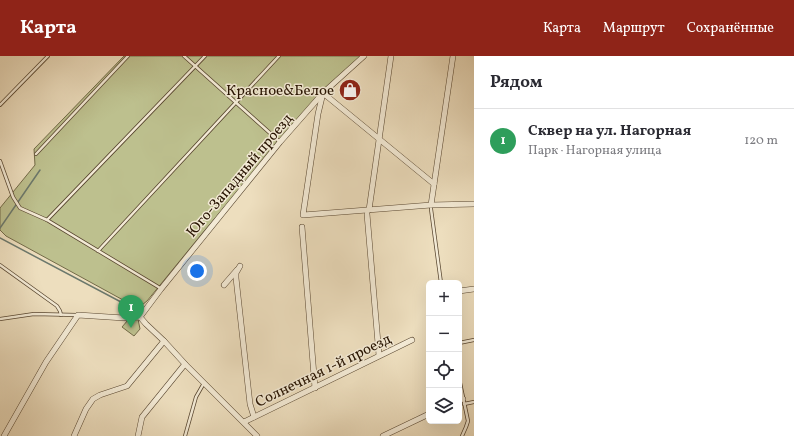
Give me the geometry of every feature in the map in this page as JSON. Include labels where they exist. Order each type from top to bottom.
[{"type":"street","name":"Юго-Западный проезд","points":[[140,317],[280,142],[324,93],[364,56]]},
{"type":"street","points":[[380,356],[368,212],[391,56]]},
{"type":"street","points":[[431,207],[453,56]]},
{"type":"street","points":[[434,184],[324,93],[318,114],[303,215],[474,204]]},
{"type":"street","points":[[302,227],[315,388]]},
{"type":"street","points":[[224,285],[240,266],[236,273],[236,278],[250,404],[254,417]]},
{"type":"street","points":[[462,291],[474,289]]},
{"type":"street","points":[[4,436],[59,342],[78,315],[128,318],[140,317],[258,436]]},
{"type":"street","name":"Солнечная 1-й проезд","points":[[244,422],[412,340]]},
{"type":"street","points":[[74,436],[86,409],[93,399],[100,395],[127,386],[164,341]]},
{"type":"street","points":[[138,436],[142,417],[185,364]]},
{"type":"street","points":[[383,436],[426,415]]},
{"type":"lane","points":[[0,105],[48,56]]},
{"type":"lane","points":[[36,154],[128,56]]},
{"type":"lane","points":[[184,56],[280,142]]},
{"type":"lane","points":[[48,220],[205,56]]},
{"type":"lane","points":[[98,251],[279,56]]},
{"type":"lane","points":[[0,161],[13,197],[20,208],[48,220],[161,289]]},
{"type":"lane","points":[[431,207],[441,280]]},
{"type":"lane","points":[[0,265],[57,306],[61,315]]},
{"type":"lane","points":[[0,319],[34,314],[78,315]]},
{"type":"lane","points":[[462,342],[474,340]]},
{"type":"lane","points":[[185,436],[196,396],[204,383]]},
{"type":"lane","points":[[462,436],[468,421],[462,401],[474,402]]},
{"type":"green space","points":[[124,56],[361,56],[322,93],[205,230],[147,301],[142,305],[134,306],[6,236],[0,230],[0,208],[35,165],[34,149]]},
{"type":"green space","points":[[138,319],[140,329],[134,336],[122,327],[128,320]]},
{"type":"waterway","points":[[0,228],[40,170]]},
{"type":"waterway","points":[[0,238],[138,311]]},
{"type":"place","name":"Красное&Белое","points":[[350,90]]},
{"type":"place","name":"Сквер на ул. Нагорная","points":[[131,328]]}]
